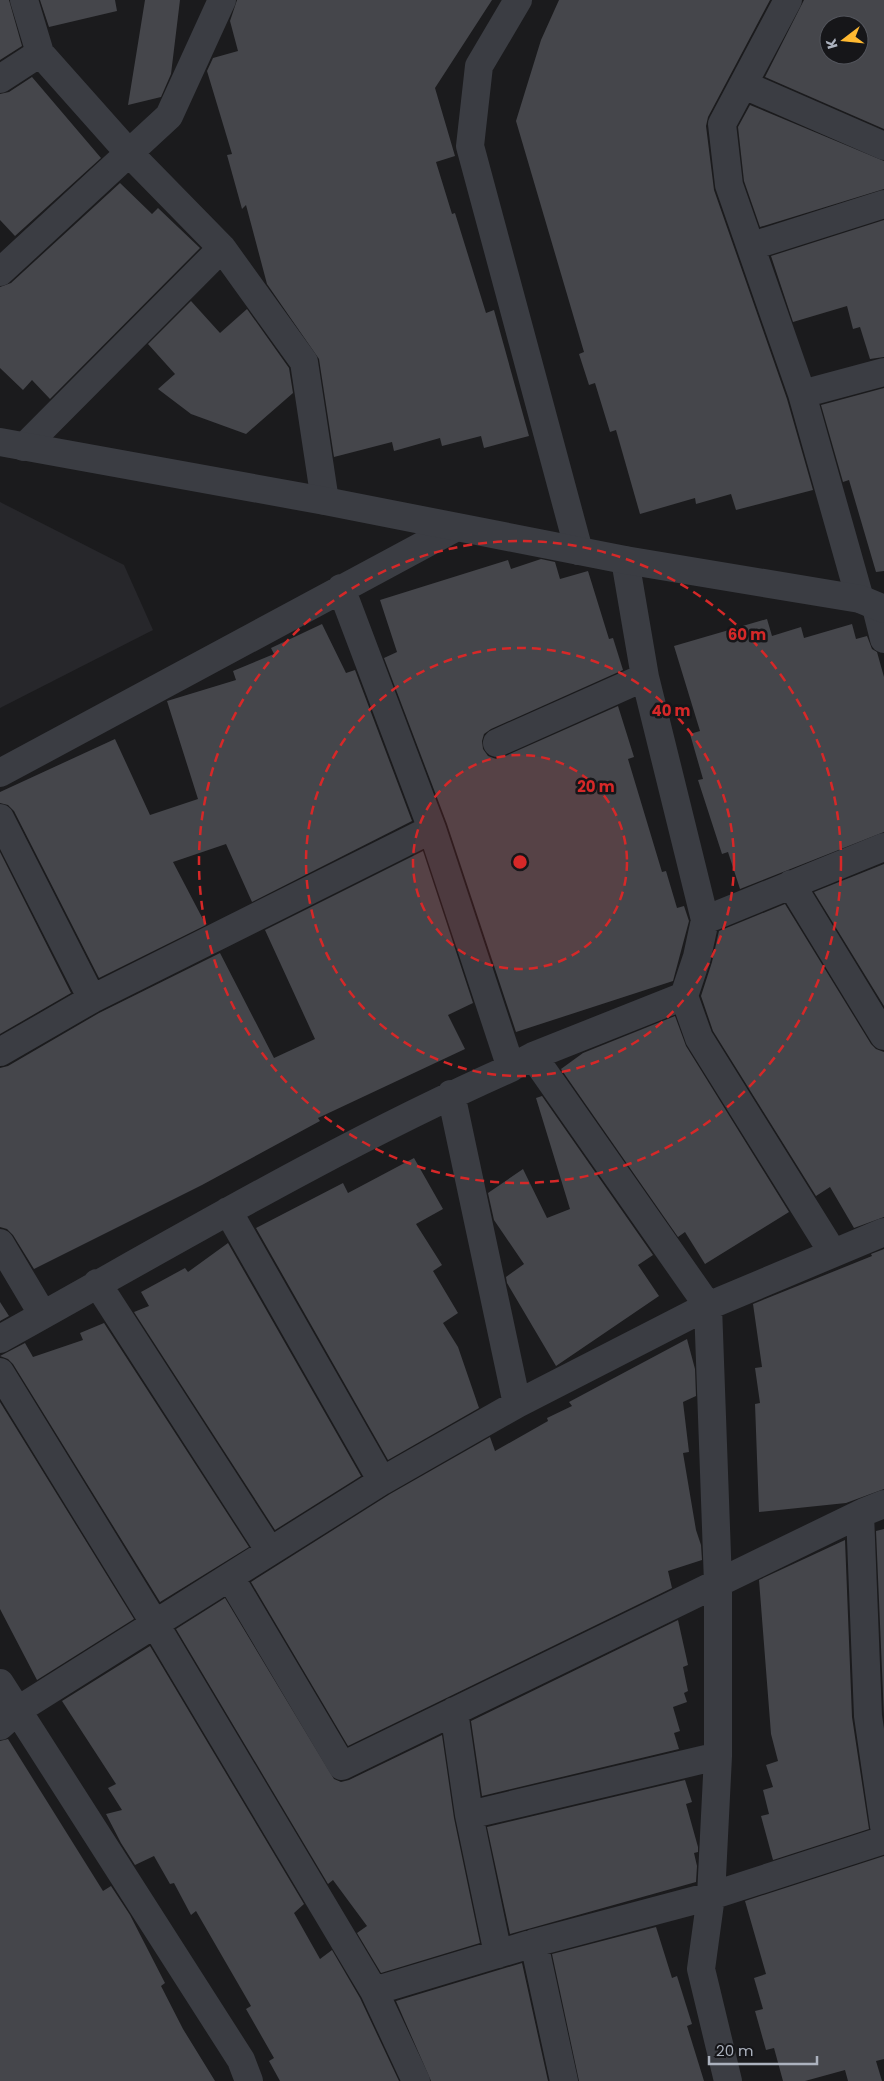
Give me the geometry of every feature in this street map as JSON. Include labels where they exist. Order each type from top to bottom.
[{"type":"street","points":[[24,0],[40,52],[129,153],[222,248],[304,362],[325,501]]},
{"type":"street","points":[[0,272],[169,116],[222,0]]},
{"type":"street","points":[[518,0],[479,66],[470,146],[579,551]]},
{"type":"street","points":[[788,0],[722,124],[730,186],[752,246],[884,639]]},
{"type":"street","points":[[0,79],[40,52]]},
{"type":"street","points":[[744,85],[884,146]]},
{"type":"street","points":[[752,246],[884,204]]},
{"type":"street","points":[[12,444],[222,248]]},
{"type":"street","points":[[802,394],[884,372]]},
{"type":"street","points":[[12,444],[325,501],[624,560],[873,605]]},
{"type":"street","points":[[0,773],[455,528]]},
{"type":"street","points":[[624,560],[645,677],[705,920],[697,957],[684,996],[699,1038],[833,1253]]},
{"type":"street","points":[[341,588],[522,1062],[708,1306],[718,1583],[718,1756],[711,1896],[701,1969],[728,2081]]},
{"type":"street","points":[[497,743],[645,677]]},
{"type":"street","points":[[0,818],[92,999]]},
{"type":"street","points":[[0,1052],[92,999],[432,829]]},
{"type":"street","points":[[705,920],[884,847]]},
{"type":"street","points":[[792,884],[884,1036]]},
{"type":"street","points":[[0,1339],[228,1211],[450,1094],[522,1062],[684,996]]},
{"type":"street","points":[[450,1094],[516,1404]]},
{"type":"street","points":[[228,1211],[382,1481]]},
{"type":"street","points":[[9,1718],[382,1481],[516,1404],[708,1306],[884,1232]]},
{"type":"street","points":[[0,1243],[43,1315]]},
{"type":"street","points":[[97,1283],[270,1551]]},
{"type":"street","points":[[0,1372],[155,1624],[374,1991],[416,2081]]},
{"type":"street","points":[[230,1577],[342,1766],[872,1509],[868,1716],[884,1826]]},
{"type":"street","points":[[0,1683],[9,1718],[241,2060],[249,2081]]},
{"type":"street","points":[[454,1711],[470,1815],[498,1954]]},
{"type":"street","points":[[470,1815],[718,1756]]},
{"type":"street","points":[[374,1991],[534,1943],[711,1896],[884,1840]]},
{"type":"street","points":[[534,1943],[564,2081]]},
{"type":"shaded area","points":[[0,502],[124,565],[153,630],[0,708]]},
{"type":"building","points":[[0,0],[9,0],[22,46],[0,60]]},
{"type":"building","points":[[40,0],[115,0],[117,11],[49,27]]},
{"type":"building","points":[[145,0],[180,0],[171,74],[161,97],[128,105]]},
{"type":"building","points":[[237,0],[492,0],[435,88],[455,156],[436,162],[452,214],[455,213],[486,313],[494,310],[529,436],[484,448],[481,436],[442,446],[440,438],[394,451],[392,442],[334,457],[319,359],[267,284],[246,205],[242,209],[227,155],[232,154],[207,71],[213,58],[238,51],[230,21]]},
{"type":"building","points":[[559,0],[770,0],[708,117],[706,126],[714,190],[787,399],[813,490],[736,510],[731,494],[696,504],[695,498],[640,514],[616,430],[610,432],[595,383],[589,385],[579,354],[584,352],[516,121],[541,40]]},
{"type":"building","points":[[804,0],[884,0],[884,129],[765,77]]},
{"type":"building","points":[[32,77],[101,158],[15,236],[0,220],[0,94],[9,92]]},
{"type":"building","points":[[750,105],[884,161],[884,189],[760,227],[744,181],[738,127]]},
{"type":"building","points":[[120,183],[152,214],[158,208],[200,248],[50,399],[32,380],[23,390],[0,368],[0,287],[11,283]]},
{"type":"building","points":[[884,220],[884,357],[870,359],[860,327],[853,329],[847,306],[793,322],[771,256]]},
{"type":"building","points":[[191,301],[220,333],[247,309],[289,368],[293,393],[246,434],[191,414],[158,389],[175,374],[148,344]]},
{"type":"building","points":[[884,388],[884,571],[876,572],[849,480],[843,482],[821,405]]},
{"type":"building","points":[[541,559],[555,562],[560,579],[588,571],[609,639],[613,638],[623,670],[491,729],[484,734],[482,741],[483,749],[488,756],[496,759],[503,757],[618,706],[634,757],[628,759],[662,872],[666,871],[677,908],[684,906],[689,921],[673,981],[516,1032],[447,824],[384,658],[397,652],[380,600],[508,560],[511,569]]},
{"type":"building","points":[[767,619],[772,636],[801,627],[804,638],[852,624],[856,639],[867,636],[872,649],[877,652],[884,677],[884,832],[740,889],[728,852],[722,854],[698,780],[703,779],[690,734],[700,731],[674,646]]},
{"type":"building","points":[[322,624],[346,673],[355,670],[412,821],[252,902],[226,844],[173,862],[206,925],[99,978],[14,811],[8,805],[0,803],[0,792],[115,739],[150,815],[198,799],[167,701],[236,680],[233,671],[274,654],[271,648]]},
{"type":"building","points":[[423,851],[473,1003],[448,1015],[465,1049],[318,1118],[320,1121],[202,1185],[34,1269],[13,1235],[7,1229],[0,1227],[0,1068],[8,1066],[99,1013],[220,953],[274,1058],[315,1039],[265,930]]},
{"type":"building","points":[[0,852],[71,993],[0,1034]]},
{"type":"building","points":[[884,864],[884,1006],[814,892]]},
{"type":"building","points":[[785,904],[871,1044],[876,1049],[884,1052],[884,1217],[854,1228],[830,1187],[816,1196],[713,1031],[701,996],[712,962],[719,931]]},
{"type":"building","points":[[675,1016],[686,1046],[789,1212],[705,1264],[685,1232],[678,1237],[561,1069],[583,1053]]},
{"type":"building","points":[[542,1096],[653,1255],[638,1265],[659,1296],[556,1366],[507,1283],[506,1277],[524,1264],[494,1220],[488,1193],[523,1169],[547,1218],[570,1209],[536,1098]]},
{"type":"building","points":[[414,1158],[443,1209],[416,1224],[442,1265],[433,1271],[458,1313],[443,1323],[458,1347],[479,1408],[388,1460],[256,1228],[343,1183],[348,1193]]},
{"type":"building","points":[[228,1243],[361,1476],[275,1530],[134,1312],[149,1306],[141,1292],[185,1268],[188,1272]]},
{"type":"building","points":[[884,1249],[884,1489],[846,1503],[759,1512],[755,1404],[760,1403],[755,1368],[762,1367],[753,1304],[872,1256],[871,1254]]},
{"type":"building","points":[[0,1302],[9,1316],[0,1321]]},
{"type":"building","points":[[104,1323],[249,1547],[160,1602],[13,1364],[8,1359],[0,1356],[25,1343],[33,1357],[83,1340],[80,1333]]},
{"type":"building","points":[[687,1339],[695,1369],[696,1396],[683,1402],[689,1452],[683,1453],[696,1530],[701,1545],[702,1560],[668,1571],[672,1588],[348,1746],[251,1582],[390,1494],[490,1437],[495,1451],[548,1421],[547,1418],[572,1406],[569,1402]]},
{"type":"building","points":[[0,1402],[134,1619],[37,1680],[0,1609]]},
{"type":"building","points":[[884,1529],[884,1717],[876,1531]]},
{"type":"building","points":[[845,1540],[852,1717],[869,1829],[773,1860],[761,1816],[769,1814],[763,1790],[773,1787],[766,1765],[778,1761],[771,1734],[759,1580]]},
{"type":"building","points":[[225,1598],[334,1779],[341,1782],[349,1780],[442,1735],[454,1818],[480,1943],[381,1973],[357,1933],[367,1926],[333,1880],[328,1884],[176,1629]]},
{"type":"building","points":[[678,1620],[688,1665],[683,1667],[688,1691],[684,1693],[687,1702],[673,1707],[680,1731],[674,1733],[679,1749],[482,1796],[471,1721]]},
{"type":"building","points":[[150,1646],[304,1904],[294,1913],[320,1959],[332,1950],[360,1998],[399,2081],[280,2081],[269,2061],[274,2058],[246,2009],[251,2006],[196,1911],[191,1915],[174,1883],[170,1884],[154,1856],[135,1865],[121,1843],[106,1814],[122,1810],[108,1788],[116,1784],[62,1701]]},
{"type":"building","points":[[8,1739],[103,1891],[111,1886],[130,1915],[165,1983],[161,1986],[183,2029],[215,2081],[0,2081],[0,1741]]},
{"type":"building","points":[[685,1780],[692,1802],[686,1804],[698,1847],[698,1852],[694,1853],[697,1866],[696,1882],[510,1934],[487,1827]]},
{"type":"building","points":[[884,1856],[884,2059],[876,2061],[882,2081],[848,2081],[845,2070],[805,2081],[783,2081],[774,2048],[766,2050],[755,2011],[763,2009],[754,1978],[766,1974],[745,1901]]},
{"type":"building","points":[[656,1927],[672,1978],[677,1976],[692,2024],[687,2026],[704,2081],[579,2081],[552,1954]]},
{"type":"building","points":[[522,1963],[548,2081],[431,2081],[396,2001]]}]
